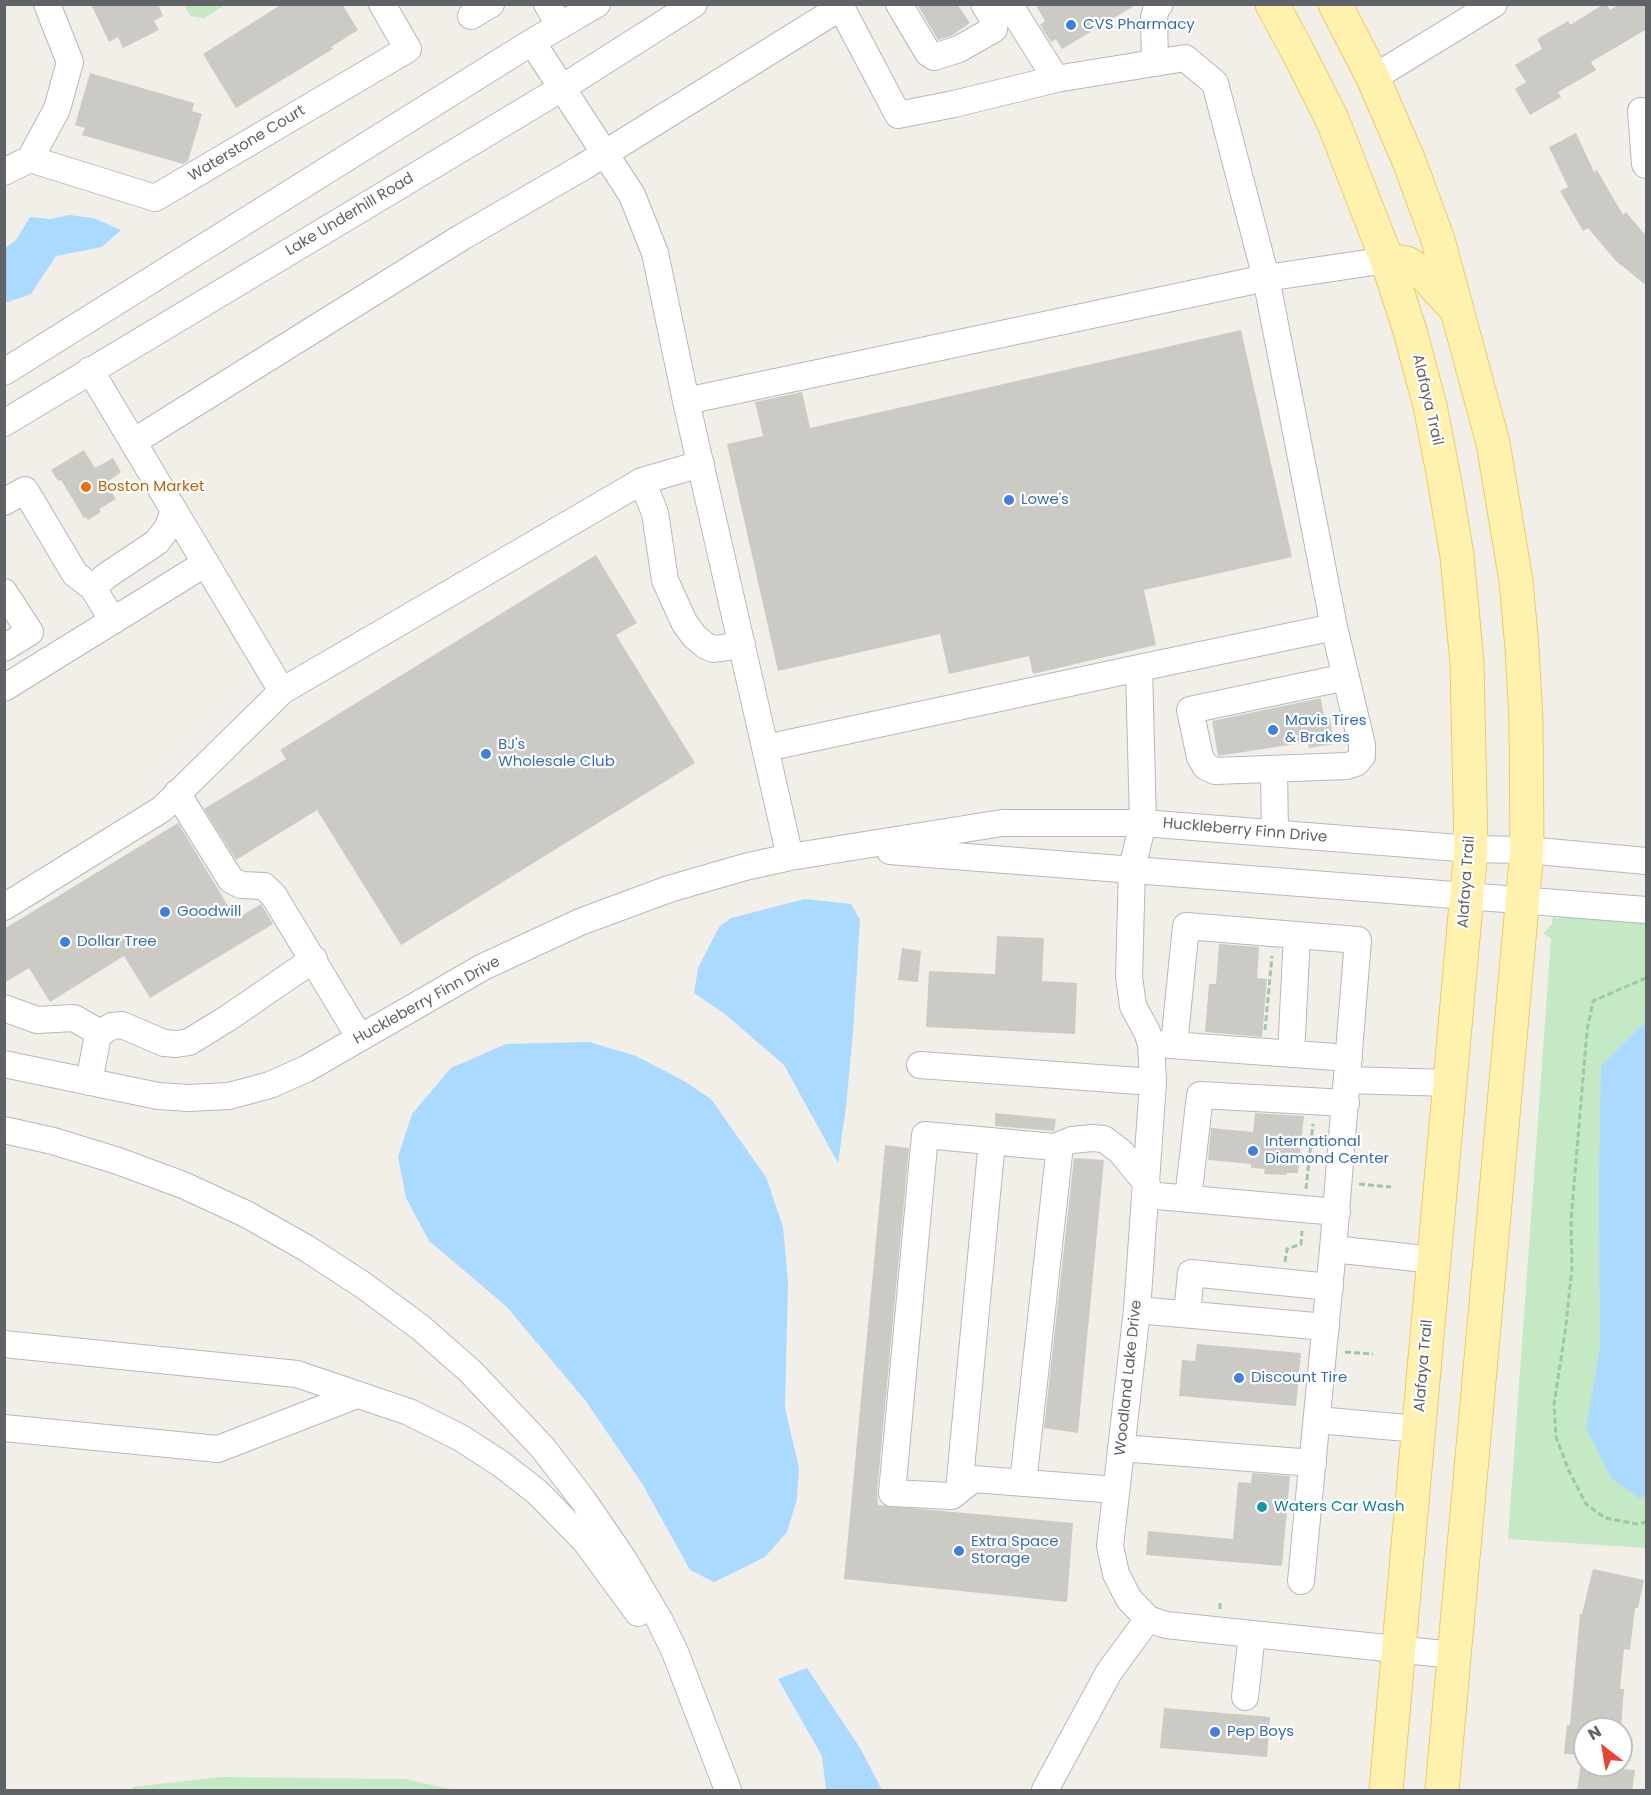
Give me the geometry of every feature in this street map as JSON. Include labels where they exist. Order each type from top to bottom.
[{"type":"main road","name":"Alafaya Trail","points":[[1272,4],[1332,119],[1387,260],[1410,331],[1430,406],[1457,556],[1467,663],[1471,849],[1386,1791]]},
{"type":"main road","points":[[1335,4],[1373,78],[1409,161],[1438,240],[1493,443],[1516,581],[1526,720],[1527,850],[1442,1791]]},
{"type":"main road","points":[[1387,260],[1407,263],[1424,274],[1457,310]]},
{"type":"street","points":[[4,172],[30,159],[57,109],[70,62],[47,4]]},
{"type":"street","name":"Waterstone Court","points":[[30,159],[155,198],[408,49],[382,4]]},
{"type":"street","points":[[547,4],[560,26]]},
{"type":"street","points":[[4,372],[532,42],[597,4]]},
{"type":"street","name":"Lake Underhill Road","points":[[4,423],[562,88],[694,4]]},
{"type":"street","points":[[899,4],[928,53],[934,57],[959,49],[994,29],[995,22],[984,4]]},
{"type":"street","points":[[1009,4],[1056,79]]},
{"type":"street","points":[[1373,78],[1463,12],[1494,4]]},
{"type":"street","points":[[1155,63],[1154,17],[1157,5]]},
{"type":"street","points":[[133,442],[462,237],[606,153],[843,6],[898,115],[1056,79],[1185,58],[1215,83],[1266,278],[1334,627],[1346,677],[1362,745],[1362,756],[1356,763],[1347,766],[1215,771],[1206,767],[1200,757],[1190,710],[1346,677]]},
{"type":"street","points":[[532,42],[632,195],[655,253],[686,401],[790,857]]},
{"type":"street","points":[[1641,111],[1645,164],[1647,165]]},
{"type":"street","points":[[686,401],[1266,278],[1387,260]]},
{"type":"street","points":[[90,370],[282,691]]},
{"type":"street","points":[[4,907],[162,809],[282,691],[642,481],[701,464]]},
{"type":"street","points":[[642,481],[655,513],[665,580],[684,622],[694,636],[706,646],[714,649],[742,645]]},
{"type":"street","points":[[4,502],[25,490],[75,574],[93,588],[114,621]]},
{"type":"street","points":[[93,588],[106,576],[157,542],[168,527],[174,510]]},
{"type":"street","points":[[4,688],[206,563]]},
{"type":"street","points":[[4,592],[30,632],[4,648]]},
{"type":"street","points":[[766,748],[1334,627]]},
{"type":"street","name":"Woodland Lake Drive","points":[[1139,668],[1143,823],[1132,868],[1129,977],[1133,1006],[1147,1032],[1162,1045],[1153,1082],[1137,1310],[1110,1546],[1116,1574],[1129,1599],[1148,1619]]},
{"type":"street","points":[[1274,769],[1275,833]]},
{"type":"street","points":[[177,793],[231,880],[241,885],[264,886],[274,896],[360,1038]]},
{"type":"street","name":"Huckleberry Finn Drive","points":[[4,1064],[158,1096],[189,1098],[229,1096],[279,1081],[306,1069],[483,967],[580,922],[669,889],[745,867],[790,857],[1002,824],[1143,823],[1471,849],[1527,850],[1647,861]]},
{"type":"street","name":"Huckleberry Finn Drive","points":[[845,847],[1647,910]]},
{"type":"street","points":[[1301,1581],[1337,1212],[1358,940],[1186,926],[1162,1045],[1291,1054],[1347,1080]]},
{"type":"street","points":[[1291,1054],[1297,935]]},
{"type":"street","points":[[89,1082],[100,1033],[112,1026],[122,1025],[164,1043],[189,1042],[314,959]]},
{"type":"street","points":[[4,1008],[37,1020],[75,1018],[100,1033]]},
{"type":"street","points":[[920,1065],[1153,1082]]},
{"type":"street","points":[[1188,1199],[1200,1095],[1347,1080],[1450,1083]]},
{"type":"street","points":[[4,1130],[87,1150],[148,1171],[246,1214],[344,1271],[406,1317],[470,1371],[543,1448],[608,1534],[660,1621],[675,1652],[728,1791]]},
{"type":"street","points":[[1116,1490],[974,1479],[952,1496],[892,1493],[925,1135],[1054,1147],[1072,1140],[1104,1139],[1121,1152],[1146,1190],[1188,1199],[1337,1212]]},
{"type":"street","points":[[959,1490],[992,1142]]},
{"type":"street","points":[[1023,1483],[1060,1145]]},
{"type":"street","points":[[1333,1249],[1434,1260]]},
{"type":"street","points":[[1187,1314],[1191,1273],[1330,1287]]},
{"type":"street","points":[[1137,1310],[1326,1327]]},
{"type":"street","points":[[4,1344],[297,1374],[409,1412],[461,1438],[520,1478],[564,1517],[606,1567],[636,1611],[712,1744]]},
{"type":"street","points":[[4,1428],[218,1449],[357,1395]]},
{"type":"street","points":[[1317,1420],[1418,1429]]},
{"type":"street","points":[[1121,1448],[1313,1463]]},
{"type":"street","points":[[1045,1791],[1109,1672],[1148,1619],[1166,1625],[1453,1655]]},
{"type":"street","points":[[1245,1697],[1252,1634]]},
{"type":"path","points":[[1647,978],[1593,1002],[1587,1031],[1572,1209],[1572,1268],[1554,1404],[1556,1437],[1569,1471],[1586,1504],[1605,1518],[1637,1524],[1647,1522]]},
{"type":"path","points":[[1306,1178],[1314,1118]]},
{"type":"green space","points":[[184,5],[225,5],[204,18],[190,16]]},
{"type":"green space","points":[[1584,910],[1646,916],[1646,1548],[1508,1539],[1551,938],[1543,934],[1552,924],[1553,916],[1558,919],[1560,916]]},
{"type":"green space","points":[[220,1777],[405,1779],[454,1790],[132,1790],[133,1787]]},
{"type":"water","points":[[69,215],[93,218],[121,230],[102,247],[56,256],[31,294],[5,303],[5,248],[16,240],[30,217],[50,219]]},
{"type":"water","points":[[805,899],[851,904],[860,920],[853,1032],[838,1163],[784,1065],[726,1015],[694,993],[698,968],[719,927],[731,918]]},
{"type":"water","points":[[1646,1021],[1646,1496],[1639,1498],[1612,1479],[1586,1429],[1600,1347],[1601,1066]]},
{"type":"water","points":[[589,1042],[636,1056],[684,1081],[711,1099],[766,1177],[783,1227],[788,1282],[785,1408],[799,1468],[797,1499],[787,1532],[765,1557],[714,1582],[690,1570],[643,1485],[585,1400],[506,1306],[429,1241],[406,1198],[398,1157],[412,1114],[451,1068],[506,1044]]},
{"type":"water","points":[[807,1668],[860,1748],[882,1790],[826,1790],[822,1756],[778,1679]]},
{"type":"building","points":[[91,4],[158,4],[163,16],[154,21],[159,30],[123,48],[118,37],[109,42]]},
{"type":"building","points":[[282,4],[342,4],[358,30],[331,47],[333,49],[236,108],[203,54]]},
{"type":"building","points":[[917,4],[957,4],[970,23],[951,36],[938,40]]},
{"type":"building","name":"CVS Pharmacy","points":[[1035,4],[1137,4],[1062,49],[1056,39],[1051,42],[1040,25],[1045,21]]},
{"type":"building","points":[[1607,4],[1610,10],[1620,4],[1647,4],[1647,29],[1591,62],[1596,70],[1558,92],[1561,97],[1530,115],[1515,89],[1526,82],[1515,65],[1542,49],[1537,39],[1568,21],[1570,25]]},
{"type":"building","points":[[90,73],[194,103],[192,111],[202,114],[188,161],[183,164],[82,135],[85,128],[75,125]]},
{"type":"building","points":[[1576,133],[1594,172],[1597,170],[1623,215],[1626,212],[1647,237],[1647,286],[1616,261],[1588,228],[1583,231],[1560,191],[1568,187],[1549,147]]},
{"type":"building","name":"Lowe's","points":[[1241,330],[1292,557],[1144,590],[1156,645],[1033,674],[1029,656],[949,674],[940,634],[778,671],[727,444],[763,436],[755,402],[802,392],[810,428]]},
{"type":"building","points":[[84,450],[95,468],[113,458],[121,472],[106,483],[116,499],[99,509],[101,512],[88,520],[84,518],[61,480],[58,481],[51,470]]},
{"type":"building","name":"BJ's Wholesale Club","points":[[596,555],[637,623],[616,635],[695,763],[401,945],[317,810],[236,860],[204,809],[286,759],[280,750]]},
{"type":"building","name":"Mavis Tires & Brakes","points":[[1321,698],[1324,719],[1330,718],[1334,744],[1309,748],[1308,742],[1218,756],[1212,721]]},
{"type":"building","name":"Goodwill","points":[[178,823],[236,919],[261,904],[273,924],[150,998],[124,956],[50,1002],[29,968],[4,983],[4,929]]},
{"type":"building","points":[[997,936],[1044,938],[1042,981],[1077,983],[1075,1034],[926,1027],[929,971],[995,974]]},
{"type":"building","points":[[1219,944],[1259,947],[1257,978],[1267,979],[1262,1037],[1205,1032],[1209,984],[1216,984]]},
{"type":"building","points":[[902,948],[921,951],[918,982],[898,980]]},
{"type":"building","points":[[995,1113],[1056,1119],[1054,1131],[995,1126]]},
{"type":"building","name":"International Diamond Center","points":[[1255,1113],[1304,1116],[1298,1173],[1264,1174],[1265,1169],[1251,1168],[1251,1164],[1208,1160],[1211,1128],[1253,1132]]},
{"type":"building","name":"Extra Space Storage","points":[[885,1145],[909,1148],[877,1492],[878,1505],[1073,1523],[1067,1602],[844,1579]]},
{"type":"building","points":[[1074,1158],[1104,1160],[1078,1433],[1044,1428]]},
{"type":"building","name":"Discount Tire","points":[[1197,1344],[1301,1353],[1296,1406],[1179,1396],[1182,1360],[1195,1361]]},
{"type":"building","name":"Waters Car Wash","points":[[1252,1473],[1290,1476],[1282,1566],[1146,1555],[1148,1531],[1233,1539],[1238,1482],[1251,1483]]},
{"type":"building","points":[[1593,1569],[1644,1580],[1638,1608],[1635,1608],[1630,1650],[1624,1649],[1620,1689],[1624,1689],[1622,1717],[1573,1717],[1573,1754],[1564,1754],[1567,1725],[1570,1725],[1580,1614],[1582,1614]]},
{"type":"building","name":"Pep Boys","points":[[1164,1708],[1270,1717],[1267,1757],[1160,1748]]},
{"type":"building","points":[[1633,1770],[1635,1770],[1632,1791],[1577,1791],[1579,1777],[1633,1777]]},
{"type":"place","name":"CVS Pharmacy","points":[[1071,25]]},
{"type":"place","name":"Boston Market","points":[[86,487]]},
{"type":"place","name":"Lowe's","points":[[1009,500]]},
{"type":"place","name":"Mavis Tires & Brakes","points":[[1273,730]]},
{"type":"place","name":"BJ's Wholesale Club","points":[[486,754]]},
{"type":"place","name":"Goodwill","points":[[165,912]]},
{"type":"place","name":"Dollar Tree","points":[[65,942]]},
{"type":"place","name":"International Diamond Center","points":[[1253,1151]]},
{"type":"place","name":"Discount Tire","points":[[1239,1378]]},
{"type":"place","name":"Waters Car Wash","points":[[1262,1507]]},
{"type":"place","name":"Extra Space Storage","points":[[959,1551]]},
{"type":"place","name":"Pep Boys","points":[[1215,1732]]}]
